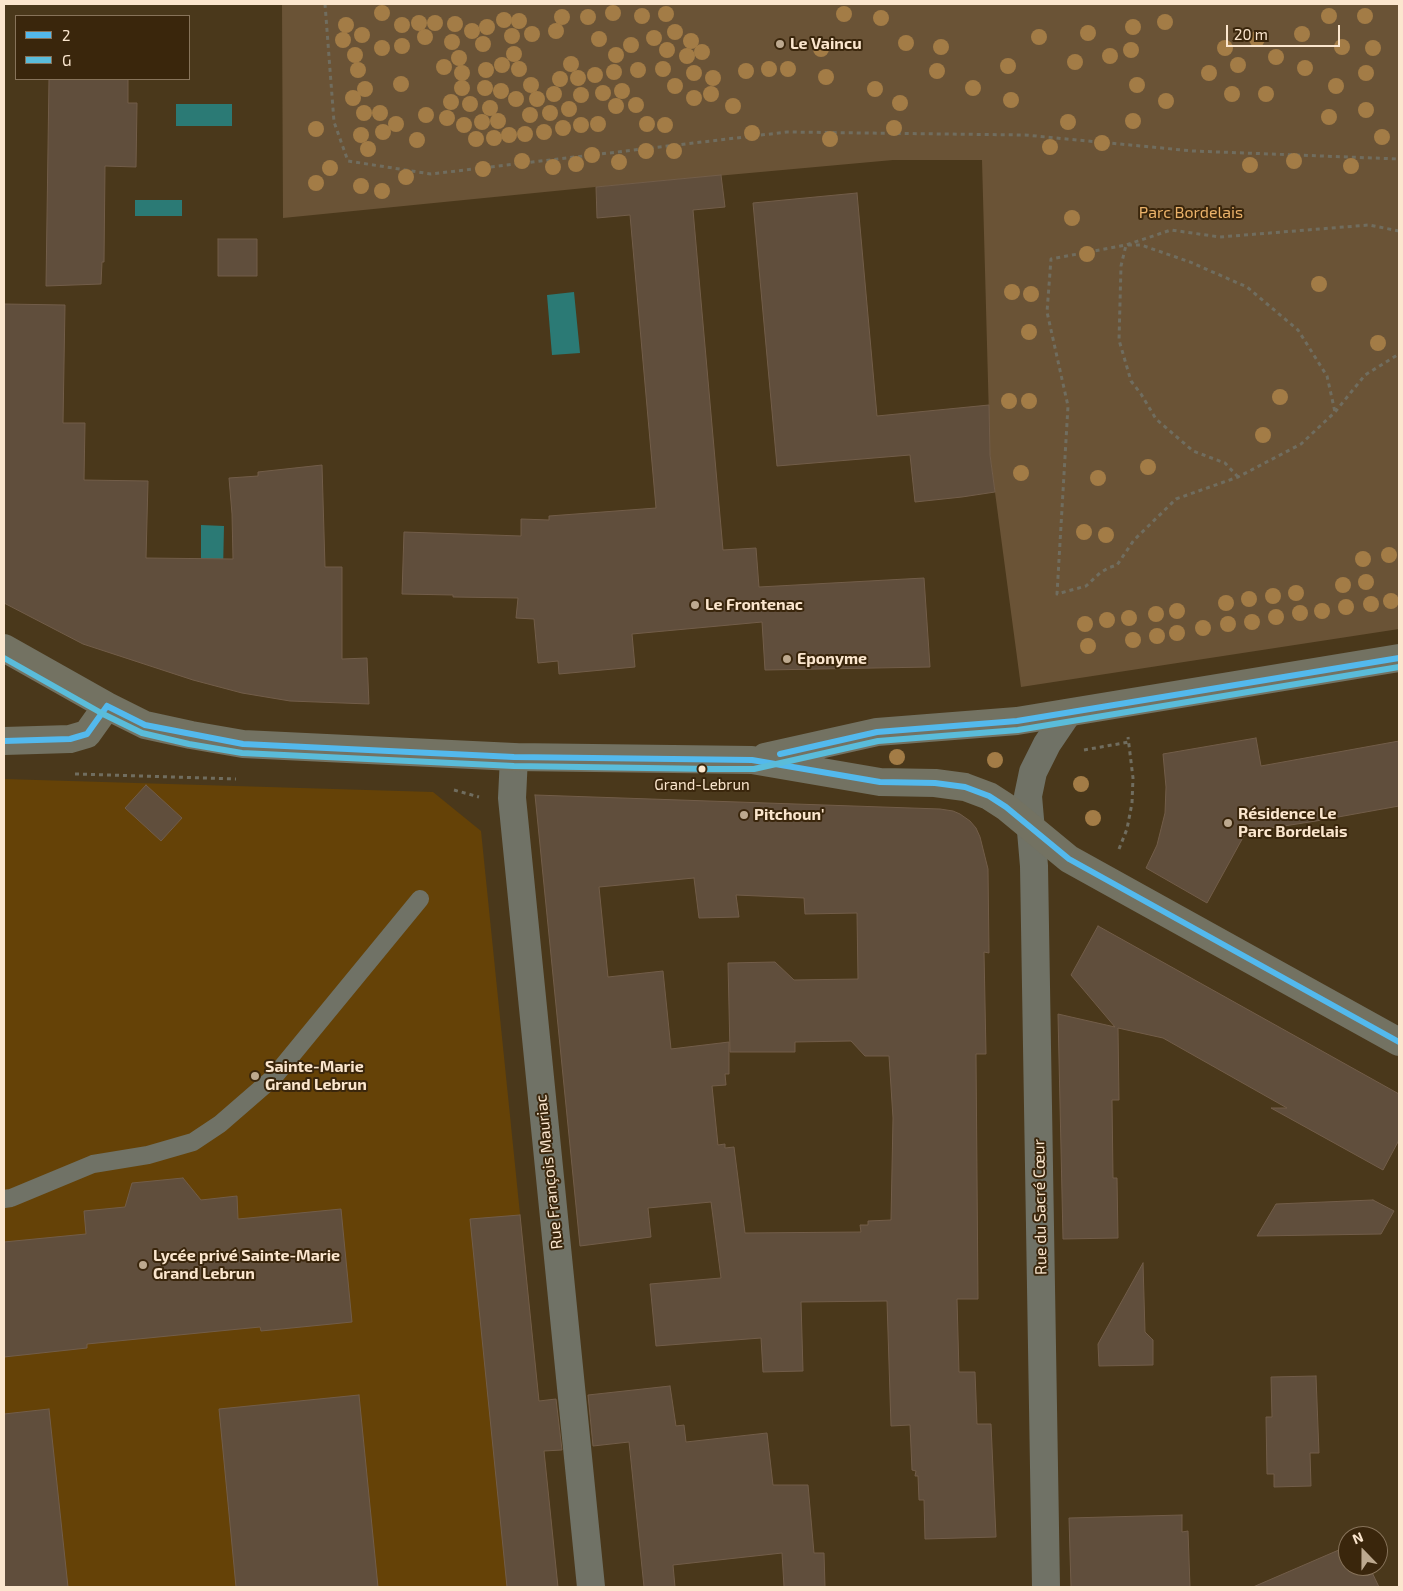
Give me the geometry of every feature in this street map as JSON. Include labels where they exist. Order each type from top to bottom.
[{"type":"main road","points":[[4,648],[145,725],[243,744],[514,757],[752,760],[880,782],[935,783],[965,787],[989,796],[1006,806],[1069,859],[1399,1042]]},
{"type":"main road","points":[[752,760],[877,732],[1017,721],[1399,658]]},
{"type":"main road","points":[[4,741],[70,739],[87,734],[108,706]]},
{"type":"street","name":"Rue du Sacré Cœur","points":[[1046,1587],[1034,866],[1028,796],[1033,772],[1047,744],[1068,713]]},
{"type":"street","name":"Rue François Mauriac","points":[[514,757],[512,798],[590,1587]]},
{"type":"lane","points":[[4,1199],[11,1198],[93,1164],[148,1155],[193,1142],[220,1124],[273,1078],[420,899]]},
{"type":"path","points":[[325,4],[331,61],[334,122],[348,162],[431,174],[787,132],[1025,135],[1192,150],[1399,159]]},
{"type":"path","points":[[1399,231],[1369,225],[1220,237],[1171,230],[1126,245],[1051,259],[1048,312],[1068,406],[1057,594],[1086,586],[1100,573],[1117,565],[1134,540],[1176,499],[1238,477],[1301,444],[1335,412],[1365,375],[1399,354]]},
{"type":"path","points":[[1126,245],[1141,245],[1182,259],[1247,287],[1298,330],[1327,376],[1335,412]]},
{"type":"path","points":[[1126,245],[1121,266],[1120,340],[1131,381],[1156,418],[1193,451],[1225,463],[1238,477]]},
{"type":"path","points":[[1103,878],[1117,855],[1127,829],[1132,803],[1133,778],[1123,703]]},
{"type":"path","points":[[1081,751],[1129,742]]},
{"type":"shaded area","name":"Sainte-Marie Grand Lebrun","points":[[4,779],[433,792],[481,831],[558,1587],[4,1587]]},
{"type":"green space","name":"Parc Bordelais","points":[[282,4],[1399,4],[1399,629],[1021,687],[990,455],[982,160],[893,160],[283,218]]},
{"type":"water","points":[[176,104],[232,104],[232,126],[176,126]]},
{"type":"water","points":[[135,200],[182,200],[182,216],[135,216]]},
{"type":"water","points":[[574,292],[580,353],[552,355],[547,295]]},
{"type":"water","points":[[201,525],[224,526],[223,571],[201,570]]},
{"type":"building","points":[[49,80],[128,80],[128,103],[137,103],[136,167],[105,166],[104,262],[102,262],[101,284],[46,286]]},
{"type":"building","points":[[721,175],[725,207],[693,210],[723,550],[756,548],[759,587],[924,578],[930,667],[765,670],[762,622],[632,634],[635,667],[559,674],[558,661],[538,663],[534,619],[516,618],[518,598],[402,594],[404,532],[521,536],[521,519],[549,520],[549,516],[656,508],[630,215],[597,218],[596,187]]},
{"type":"building","points":[[857,193],[877,416],[989,405],[990,455],[995,492],[915,502],[910,455],[777,466],[753,203]]},
{"type":"building","points":[[218,239],[257,239],[257,276],[218,276]]},
{"type":"building","points":[[4,304],[65,305],[63,423],[85,423],[84,480],[148,481],[146,558],[233,559],[229,478],[258,476],[258,472],[322,465],[325,567],[342,567],[342,659],[367,658],[369,704],[290,701],[242,693],[193,680],[83,644],[4,603]]},
{"type":"building","name":"Résidence Le Parc Bordelais","points":[[1256,738],[1261,766],[1399,741],[1399,806],[1246,832],[1207,903],[1146,868],[1157,845],[1165,813],[1166,787],[1163,754]]},
{"type":"building","points":[[146,785],[182,818],[161,841],[125,808]]},
{"type":"building","points":[[535,795],[940,809],[953,811],[970,821],[980,837],[988,869],[989,953],[984,952],[986,1054],[976,1054],[978,1299],[957,1299],[959,1372],[975,1372],[977,1424],[991,1424],[996,1537],[925,1539],[924,1500],[919,1500],[918,1476],[915,1476],[916,1471],[912,1470],[910,1425],[891,1426],[887,1301],[801,1302],[803,1371],[763,1372],[761,1338],[656,1346],[650,1284],[721,1278],[711,1202],[648,1208],[651,1237],[580,1246]],"holes":[[[694,878],[699,918],[739,917],[736,895],[804,898],[805,914],[857,913],[858,979],[794,980],[775,962],[728,963],[730,1052],[795,1052],[795,1042],[851,1041],[865,1056],[889,1056],[893,1118],[891,1220],[868,1221],[868,1225],[860,1225],[861,1232],[745,1233],[734,1147],[725,1148],[725,1144],[718,1145],[712,1086],[726,1085],[725,1074],[729,1074],[729,1042],[671,1049],[663,971],[608,977],[599,887]]]},
{"type":"building","points":[[1098,926],[1399,1094],[1399,1140],[1383,1170],[1271,1108],[1287,1108],[1163,1038],[1118,1028],[1119,1100],[1112,1100],[1113,1178],[1117,1178],[1118,1238],[1063,1239],[1058,1014],[1115,1027],[1071,975]]},
{"type":"building","points":[[183,1178],[201,1200],[237,1196],[238,1219],[341,1209],[352,1322],[261,1331],[260,1327],[87,1344],[87,1348],[4,1357],[4,1242],[86,1234],[84,1211],[125,1207],[132,1183]]},
{"type":"building","points":[[1373,1200],[1394,1211],[1381,1234],[1257,1236],[1276,1204]]},
{"type":"building","points":[[520,1215],[539,1401],[556,1399],[562,1450],[544,1451],[558,1587],[507,1587],[470,1219]]},
{"type":"building","points":[[1143,1263],[1145,1332],[1153,1340],[1153,1365],[1099,1366],[1098,1344]]},
{"type":"building","points":[[1316,1376],[1319,1453],[1310,1453],[1311,1486],[1274,1487],[1274,1474],[1267,1474],[1266,1417],[1272,1417],[1271,1377]]},
{"type":"building","points":[[670,1386],[676,1426],[684,1425],[686,1442],[767,1433],[773,1485],[808,1485],[814,1553],[824,1553],[825,1587],[784,1587],[782,1553],[673,1565],[675,1587],[644,1587],[629,1442],[593,1446],[588,1395]]},
{"type":"building","points":[[359,1395],[378,1587],[236,1587],[219,1409]]},
{"type":"building","points":[[49,1409],[68,1587],[4,1587],[4,1414]]},
{"type":"building","points":[[1182,1515],[1182,1532],[1188,1531],[1190,1587],[1071,1587],[1069,1518]]},
{"type":"building","points":[[1338,1550],[1338,1576],[1374,1576],[1379,1587],[1253,1587]]},
{"type":"transit line","name":"G","points":[[4,658],[103,714],[142,733],[189,744],[242,753],[514,766],[712,769],[754,769],[878,741],[1018,730],[1399,667]]},
{"type":"transit line","name":"2","points":[[780,754],[877,732],[1017,721],[1399,658]]},
{"type":"transit line","name":"2","points":[[107,706],[145,725],[243,744],[514,757],[752,760],[880,782],[935,783],[965,787],[989,796],[1006,807],[1069,859],[1399,1042]]},
{"type":"transit line","name":"2","points":[[4,741],[70,739],[87,734],[107,706]]},
{"type":"place","name":"Le Vaincu","points":[[780,44]]},
{"type":"place","name":"Le Frontenac","points":[[695,605]]},
{"type":"place","name":"Eponyme","points":[[787,659]]},
{"type":"place","name":"Grand-Lebrun","points":[[702,769]]},
{"type":"place","name":"Pitchoun'","points":[[744,815]]},
{"type":"place","name":"Résidence Le Parc Bordelais","points":[[1228,823]]},
{"type":"place","name":"Sainte-Marie Grand Lebrun","points":[[255,1076]]},
{"type":"place","name":"Lycée privé Sainte-Marie Grand Lebrun","points":[[143,1265]]}]
